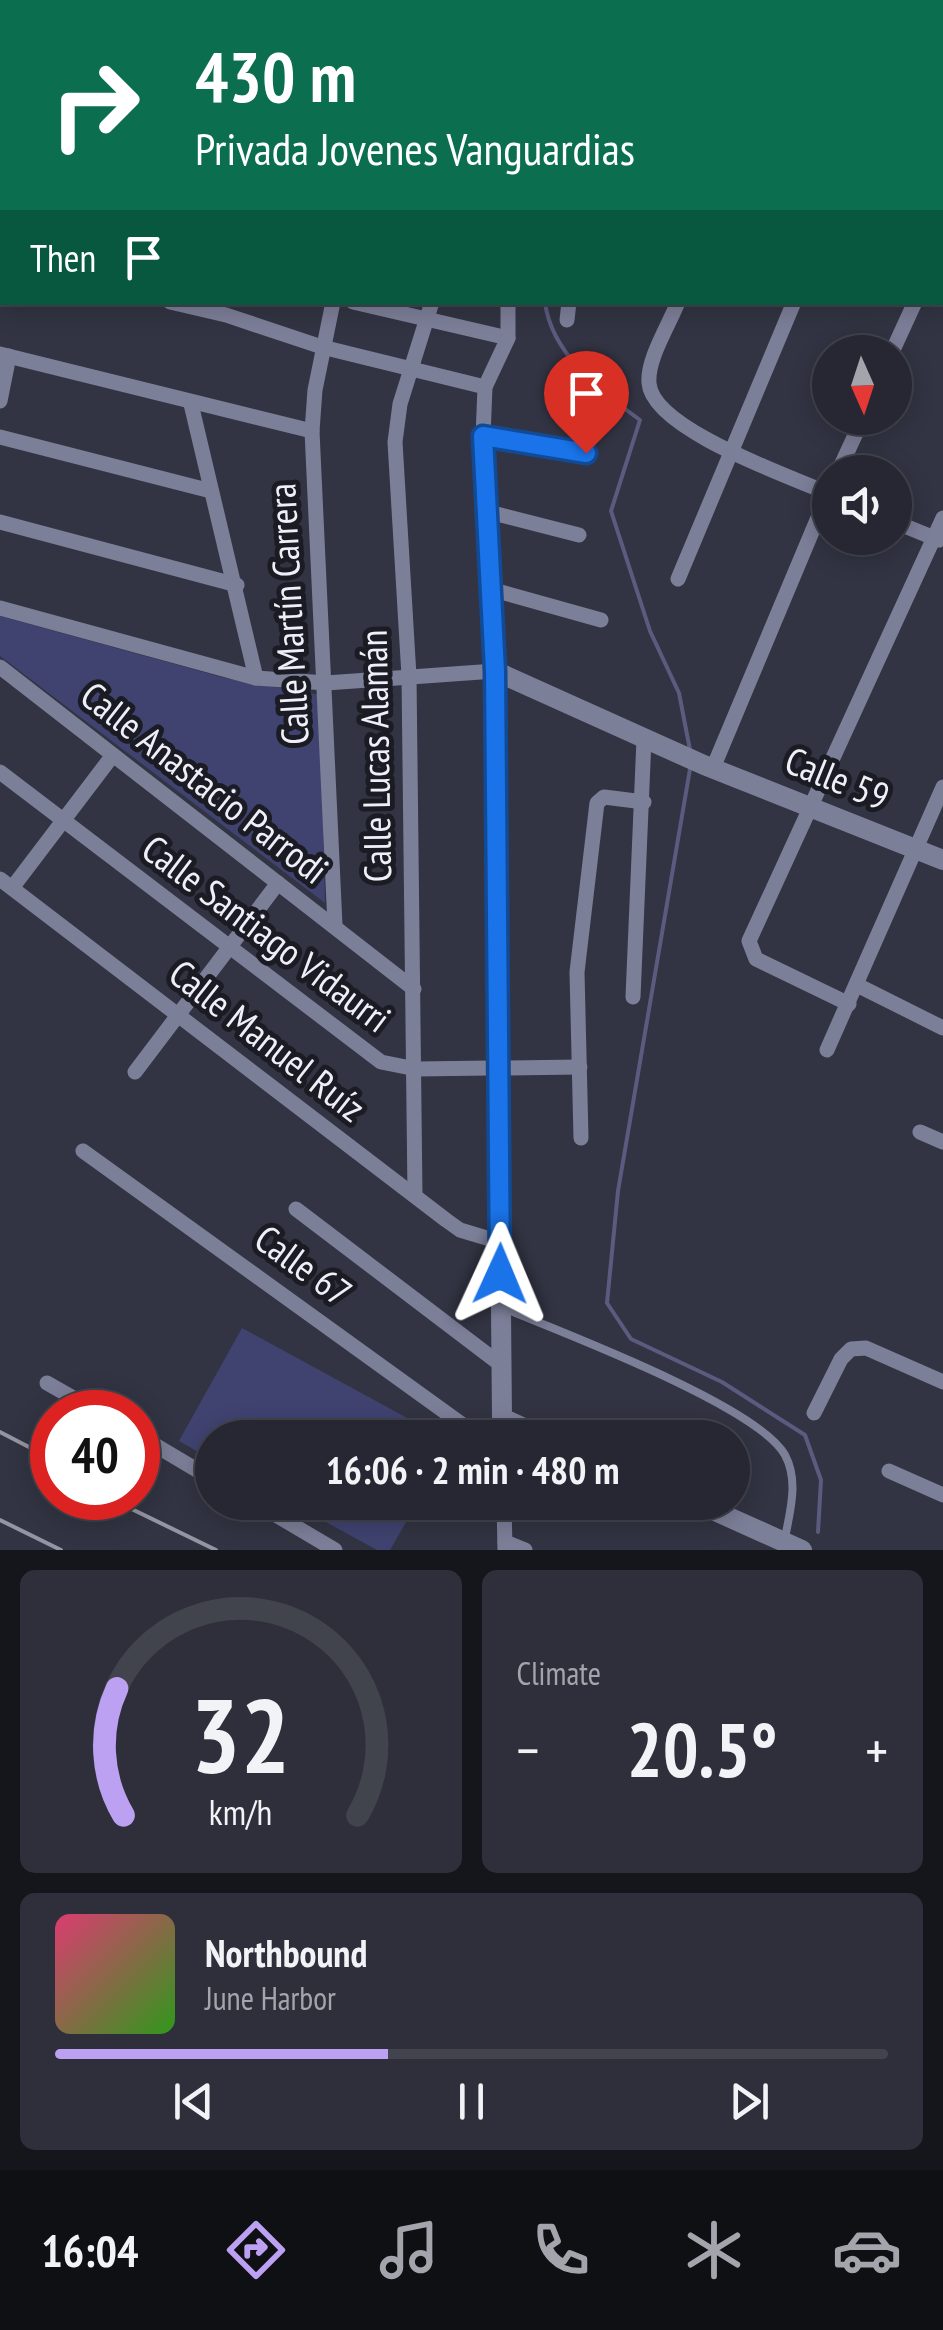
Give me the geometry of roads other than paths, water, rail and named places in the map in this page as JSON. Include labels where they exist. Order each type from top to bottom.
[{"type":"street","points":[[183,305],[322,347],[485,388]]},
{"type":"street","name":"Calle Martín Carrera","points":[[332,305],[322,347],[312,430],[335,925]]},
{"type":"street","points":[[379,305],[430,311],[508,338]]},
{"type":"street","points":[[502,1420],[495,671],[483,436],[485,388],[508,338],[508,305]]},
{"type":"street","points":[[567,320],[569,305]]},
{"type":"street","points":[[677,305],[650,373],[651,394],[671,421],[812,484]]},
{"type":"street","points":[[678,579],[793,305]]},
{"type":"street","points":[[900,335],[914,305]]},
{"type":"street","name":"Calle Lucas Alamán","points":[[415,1196],[409,676],[395,442],[410,368],[430,311]]},
{"type":"street","points":[[0,402],[4,355],[190,404],[312,430]]},
{"type":"street","points":[[190,404],[237,585],[256,678]]},
{"type":"street","points":[[483,436],[586,453]]},
{"type":"street","points":[[0,437],[211,491]]},
{"type":"street","points":[[485,511],[579,535]]},
{"type":"street","points":[[849,1004],[752,953],[750,941],[938,540],[943,518]]},
{"type":"street","points":[[0,522],[237,585]]},
{"type":"street","points":[[912,529],[938,540]]},
{"type":"street","points":[[709,766],[812,531]]},
{"type":"street","points":[[490,589],[601,620]]},
{"type":"street","points":[[0,608],[256,678],[326,683],[495,671]]},
{"type":"street","name":"Calle Anastacio Parrodi","points":[[0,666],[414,990]]},
{"type":"street","name":"Calle 59","points":[[495,671],[644,739],[943,860]]},
{"type":"street","points":[[634,997],[644,739]]},
{"type":"street","points":[[6,884],[63,822],[113,755]]},
{"type":"street","name":"Calle Santiago Vidaurri","points":[[0,772],[388,1066],[416,1070],[580,1068]]},
{"type":"street","points":[[827,1050],[943,787]]},
{"type":"street","points":[[581,1138],[579,940],[597,803],[604,797],[644,802]]},
{"type":"street","points":[[135,1072],[278,883]]},
{"type":"street","name":"Calle Manuel Ruíz","points":[[6,884],[460,1230],[500,1242]]},
{"type":"street","points":[[857,985],[943,1028]]},
{"type":"street","points":[[920,1132],[943,1142]]},
{"type":"street","name":"Calle 67","points":[[84,1151],[456,1420]]},
{"type":"street","points":[[296,1209],[500,1364]]},
{"type":"street","points":[[814,1412],[848,1350],[866,1348],[942,1378]]},
{"type":"street","points":[[47,1383],[59,1390]]},
{"type":"street","points":[[160,1448],[195,1469]]},
{"type":"street","points":[[889,1472],[943,1495]]},
{"type":"street","points":[[285,1520],[336,1550]]},
{"type":"street","points":[[504,1520],[504,1546],[525,1550]]},
{"type":"street","points":[[733,1520],[789,1547]]},
{"type":"lane","points":[[498,1306],[688,1390],[777,1444],[792,1480],[789,1547]]},
{"type":"waterway","points":[[546,305],[549,321],[567,354],[594,383],[640,420],[611,511],[650,631],[679,693],[690,750]]},
{"type":"waterway","points":[[690,769],[618,1191],[607,1303],[631,1339],[722,1382],[805,1435],[821,1480],[818,1532]]},
{"type":"railway","points":[[0,1432],[30,1448]]},
{"type":"railway","points":[[0,1520],[61,1550]]},
{"type":"railway","points":[[154,1520],[216,1550]]}]
